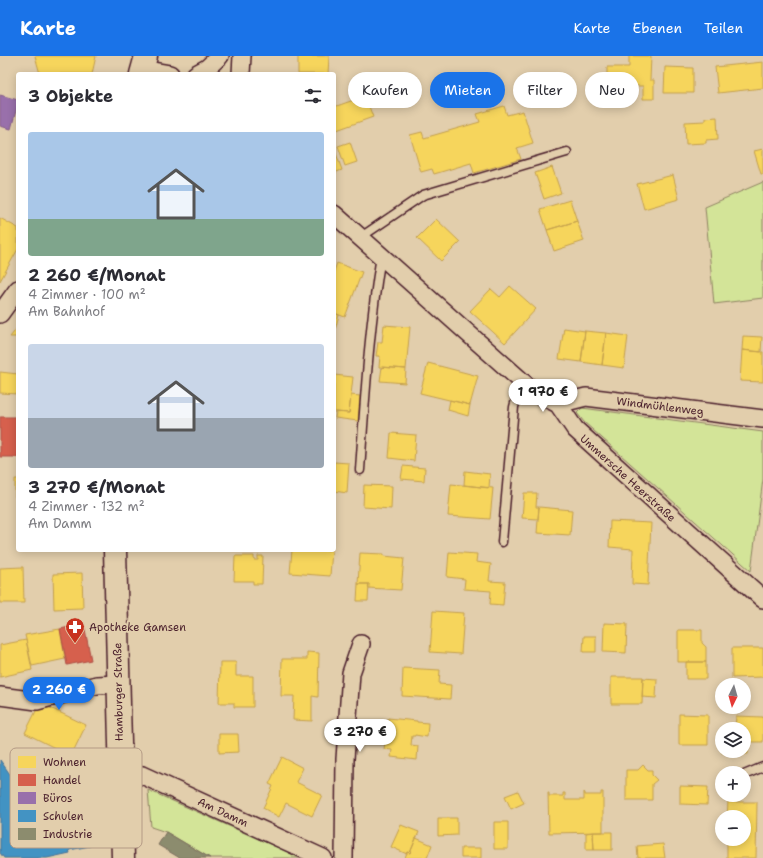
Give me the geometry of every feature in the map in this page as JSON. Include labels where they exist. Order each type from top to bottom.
[{"type":"street","points":[[200,72],[207,68],[220,56]]},
{"type":"street","points":[[241,72],[242,56]]},
{"type":"street","points":[[143,66],[163,72]]},
{"type":"street","name":"Ummersche Heerstraße","points":[[336,216],[534,392],[558,404],[575,429],[763,599]]},
{"type":"street","points":[[0,314],[16,292]]},
{"type":"street","name":"Windmühlenweg","points":[[558,404],[586,397],[763,419]]},
{"type":"street","name":"Hamburger Straße","points":[[115,552],[119,748]]},
{"type":"street","points":[[344,858],[345,759],[350,689],[352,673],[361,644]]},
{"type":"street","points":[[0,696],[37,701],[97,685],[118,684]]},
{"type":"street","name":"Am Damm","points":[[142,775],[323,858]]},
{"type":"street","name":"Hamburger Straße","points":[[123,848],[123,858]]},
{"type":"lane","points":[[361,238],[423,195],[567,152]]},
{"type":"lane","points":[[360,470],[370,328],[381,256]]},
{"type":"lane","points":[[502,542],[514,407],[517,396],[526,385]]},
{"type":"lane","points":[[751,772],[763,767]]},
{"type":"green space","points":[[763,182],[763,298],[714,304],[705,207]]},
{"type":"green space","points":[[582,408],[763,432],[763,479],[751,571],[584,422],[577,413]]},
{"type":"green space","points":[[148,790],[301,858],[210,858],[166,832],[151,827]]},
{"type":"building: Wohnen","points":[[35,56],[96,56],[92,72],[39,72]]},
{"type":"building: Wohnen","points":[[298,56],[329,56],[328,72],[298,72]]},
{"type":"building: Wohnen","points":[[629,56],[651,56],[650,80],[654,80],[654,99],[643,99],[643,86],[639,86],[639,72],[607,72],[607,67],[629,67]]},
{"type":"building: Wohnen","points":[[763,62],[763,88],[718,93],[715,67]]},
{"type":"building: Wohnen","points":[[665,67],[693,68],[693,93],[664,93]]},
{"type":"building: Wohnen","points":[[348,102],[348,108],[370,108],[373,117],[336,130],[336,106]]},
{"type":"building: Wohnen","points":[[497,108],[505,108],[507,115],[523,111],[533,143],[517,148],[521,159],[474,173],[471,163],[434,174],[432,169],[421,172],[410,135],[422,132],[424,138],[480,122],[477,114]]},
{"type":"building: Wohnen","points":[[717,117],[718,139],[706,140],[706,143],[686,144],[685,122],[705,121],[705,118]]},
{"type":"building: Wohnen","points":[[350,142],[357,162],[345,166],[338,146]]},
{"type":"building: Wohnen","points":[[763,149],[763,174],[761,174],[754,151]]},
{"type":"building: Wohnen","points":[[336,154],[342,170],[336,172]]},
{"type":"building: Wohnen","points":[[552,167],[561,193],[544,199],[535,173]]},
{"type":"building: Wohnen","points":[[673,175],[679,199],[644,209],[637,184]]},
{"type":"building: Wohnen","points":[[570,200],[577,221],[547,230],[540,209]]},
{"type":"building: Wohnen","points":[[0,218],[16,227],[16,253],[0,281]]},
{"type":"building: Wohnen","points":[[436,219],[460,242],[441,261],[417,238]]},
{"type":"building: Wohnen","points":[[577,221],[584,241],[554,251],[547,230]]},
{"type":"building: Wohnen","points":[[337,263],[362,272],[345,317],[336,314]]},
{"type":"building: Wohnen","points":[[510,286],[536,309],[505,343],[470,311],[491,289],[500,297]]},
{"type":"building: Wohnen","points":[[336,314],[339,315],[336,326]]},
{"type":"building: Wohnen","points":[[384,325],[410,327],[406,369],[379,367],[380,356],[376,356],[378,342],[382,342]]},
{"type":"building: Wohnen","points":[[564,328],[585,331],[581,362],[559,359]]},
{"type":"building: Wohnen","points":[[16,330],[16,337],[10,337]]},
{"type":"building: Wohnen","points":[[585,331],[606,333],[602,365],[581,362]]},
{"type":"building: Wohnen","points":[[606,333],[628,336],[624,368],[602,365]]},
{"type":"building: Wohnen","points":[[743,336],[762,337],[761,352],[742,350]]},
{"type":"building: Wohnen","points":[[742,350],[763,352],[763,382],[740,381]]},
{"type":"building: Wohnen","points":[[428,363],[478,376],[470,405],[420,393]]},
{"type":"building: Wohnen","points":[[382,367],[406,369],[405,383],[380,381]]},
{"type":"building: Wohnen","points":[[0,372],[16,374],[16,394],[0,393]]},
{"type":"building: Wohnen","points":[[336,375],[353,377],[349,413],[336,412]]},
{"type":"building: Wohnen","points":[[351,395],[360,396],[358,421],[336,418],[336,412],[349,413]]},
{"type":"building: Wohnen","points":[[450,400],[470,405],[468,416],[448,410]]},
{"type":"building: Wohnen","points":[[391,433],[416,435],[414,461],[389,458]]},
{"type":"building: Wohnen","points":[[336,462],[349,463],[347,493],[336,491]]},
{"type":"building: Wohnen","points":[[403,466],[425,468],[424,481],[401,479]]},
{"type":"building: Wohnen","points":[[465,471],[490,474],[489,488],[464,485]]},
{"type":"building: Wohnen","points":[[15,479],[16,479],[16,497]]},
{"type":"building: Wohnen","points":[[451,484],[493,488],[490,519],[448,516]]},
{"type":"building: Wohnen","points":[[364,485],[392,486],[391,509],[363,507]]},
{"type":"building: Wohnen","points":[[524,493],[537,493],[536,507],[539,507],[538,519],[522,518]]},
{"type":"building: Wohnen","points":[[539,507],[572,510],[570,535],[537,533]]},
{"type":"building: Wohnen","points":[[610,521],[651,523],[648,585],[632,584],[633,549],[609,547]]},
{"type":"building: Wohnen","points":[[292,552],[332,552],[330,576],[290,573]]},
{"type":"building: Wohnen","points":[[449,552],[477,554],[476,562],[491,564],[489,581],[505,582],[503,605],[490,604],[491,591],[464,589],[465,579],[447,577]]},
{"type":"building: Wohnen","points":[[360,553],[384,554],[384,556],[404,558],[401,590],[368,588],[369,584],[358,584]]},
{"type":"building: Wohnen","points":[[235,556],[254,556],[254,560],[258,560],[258,556],[263,556],[262,584],[253,584],[253,581],[234,581]]},
{"type":"building: Wohnen","points":[[23,567],[24,603],[0,603],[0,568]]},
{"type":"building: Wohnen","points":[[82,573],[83,608],[54,609],[53,574]]},
{"type":"building: Wohnen","points":[[358,584],[369,584],[368,601],[357,601]]},
{"type":"building: Wohnen","points":[[433,611],[464,613],[461,654],[430,652]]},
{"type":"building: Wohnen","points":[[604,623],[627,624],[626,653],[603,652]]},
{"type":"building: Wohnen","points":[[60,629],[65,659],[32,666],[25,635]]},
{"type":"building: Wohnen","points":[[678,630],[702,630],[702,643],[706,647],[706,662],[678,662]]},
{"type":"building: Wohnen","points":[[584,636],[596,636],[596,652],[583,652]]},
{"type":"building: Wohnen","points":[[26,640],[32,670],[0,677],[0,645]]},
{"type":"building: Wohnen","points":[[732,648],[763,648],[763,677],[732,678]]},
{"type":"building: Wohnen","points":[[307,652],[319,653],[318,697],[312,696],[312,721],[293,720],[294,696],[281,696],[282,659],[307,659]]},
{"type":"building: Wohnen","points":[[220,662],[236,662],[236,676],[253,676],[253,707],[234,707],[234,703],[219,703]]},
{"type":"building: Wohnen","points":[[686,662],[706,662],[706,679],[686,679]]},
{"type":"building: Wohnen","points":[[403,668],[440,670],[439,684],[451,685],[450,699],[402,696]]},
{"type":"building: Wohnen","points":[[611,677],[643,677],[642,704],[611,704]]},
{"type":"building: Wohnen","points":[[643,678],[657,679],[656,698],[642,697]]},
{"type":"building: Wohnen","points":[[40,703],[86,725],[75,748],[55,748],[25,733]]},
{"type":"building: Wohnen","points":[[679,714],[708,715],[708,745],[679,745]]},
{"type":"building: Wohnen","points":[[736,716],[763,717],[763,742],[751,742],[751,722],[736,722]]},
{"type":"building: Wohnen","points":[[388,718],[428,723],[427,737],[412,736],[411,745],[418,746],[417,760],[391,757],[392,750],[384,749]]},
{"type":"building: Wohnen","points":[[219,734],[238,734],[239,752],[219,753]]},
{"type":"building: Wohnen","points":[[282,757],[303,768],[296,782],[322,795],[312,816],[286,803],[279,817],[263,808],[273,786],[269,784]]},
{"type":"building: Wohnen","points":[[643,765],[648,770],[652,770],[652,775],[657,780],[652,784],[652,800],[626,800],[626,770],[638,770]]},
{"type":"building: Wohnen","points":[[680,786],[708,787],[707,805],[680,804]]},
{"type":"building: Wohnen","points":[[518,791],[524,803],[511,809],[505,796]]},
{"type":"building: Wohnen","points":[[584,792],[585,795],[601,795],[601,792],[603,792],[603,832],[549,833],[548,793],[549,796],[563,796],[563,793],[565,793],[565,800],[584,800]]},
{"type":"building: Wohnen","points":[[728,802],[757,802],[756,858],[727,858],[727,846],[751,846],[751,810],[727,810]]},
{"type":"building: Wohnen","points":[[438,818],[457,818],[457,835],[438,836]]},
{"type":"building: Wohnen","points":[[494,822],[508,822],[508,849],[494,849]]},
{"type":"building: Wohnen","points":[[401,825],[419,832],[410,853],[407,852],[407,854],[391,847]]},
{"type":"building: Wohnen","points":[[593,832],[612,832],[612,850],[594,850]]},
{"type":"building: Wohnen","points":[[593,832],[594,850],[586,850],[586,833]]},
{"type":"building: Wohnen","points":[[416,838],[432,845],[427,858],[405,858],[407,852],[410,853]]},
{"type":"building: Wohnen","points":[[663,844],[665,858],[638,858],[637,846]]},
{"type":"building: Wohnen","points":[[461,848],[481,848],[481,858],[461,858]]},
{"type":"building: Handel","points":[[0,417],[16,417],[16,457],[0,457]]},
{"type":"building: Handel","name":"Apotheke Gamsen","points":[[84,624],[91,660],[67,665],[60,629]]},
{"type":"building: Büros","points":[[0,95],[16,99],[16,110],[11,129],[0,126]]},
{"type":"building: Schulen","points":[[0,760],[10,774],[10,848],[80,848],[69,850],[70,853],[47,858],[4,858],[0,853]]},
{"type":"building: Industrie","points":[[166,832],[210,858],[180,858],[158,845]]},
{"type":"place","name":"Apotheke Gamsen","points":[[75,644]]}]
